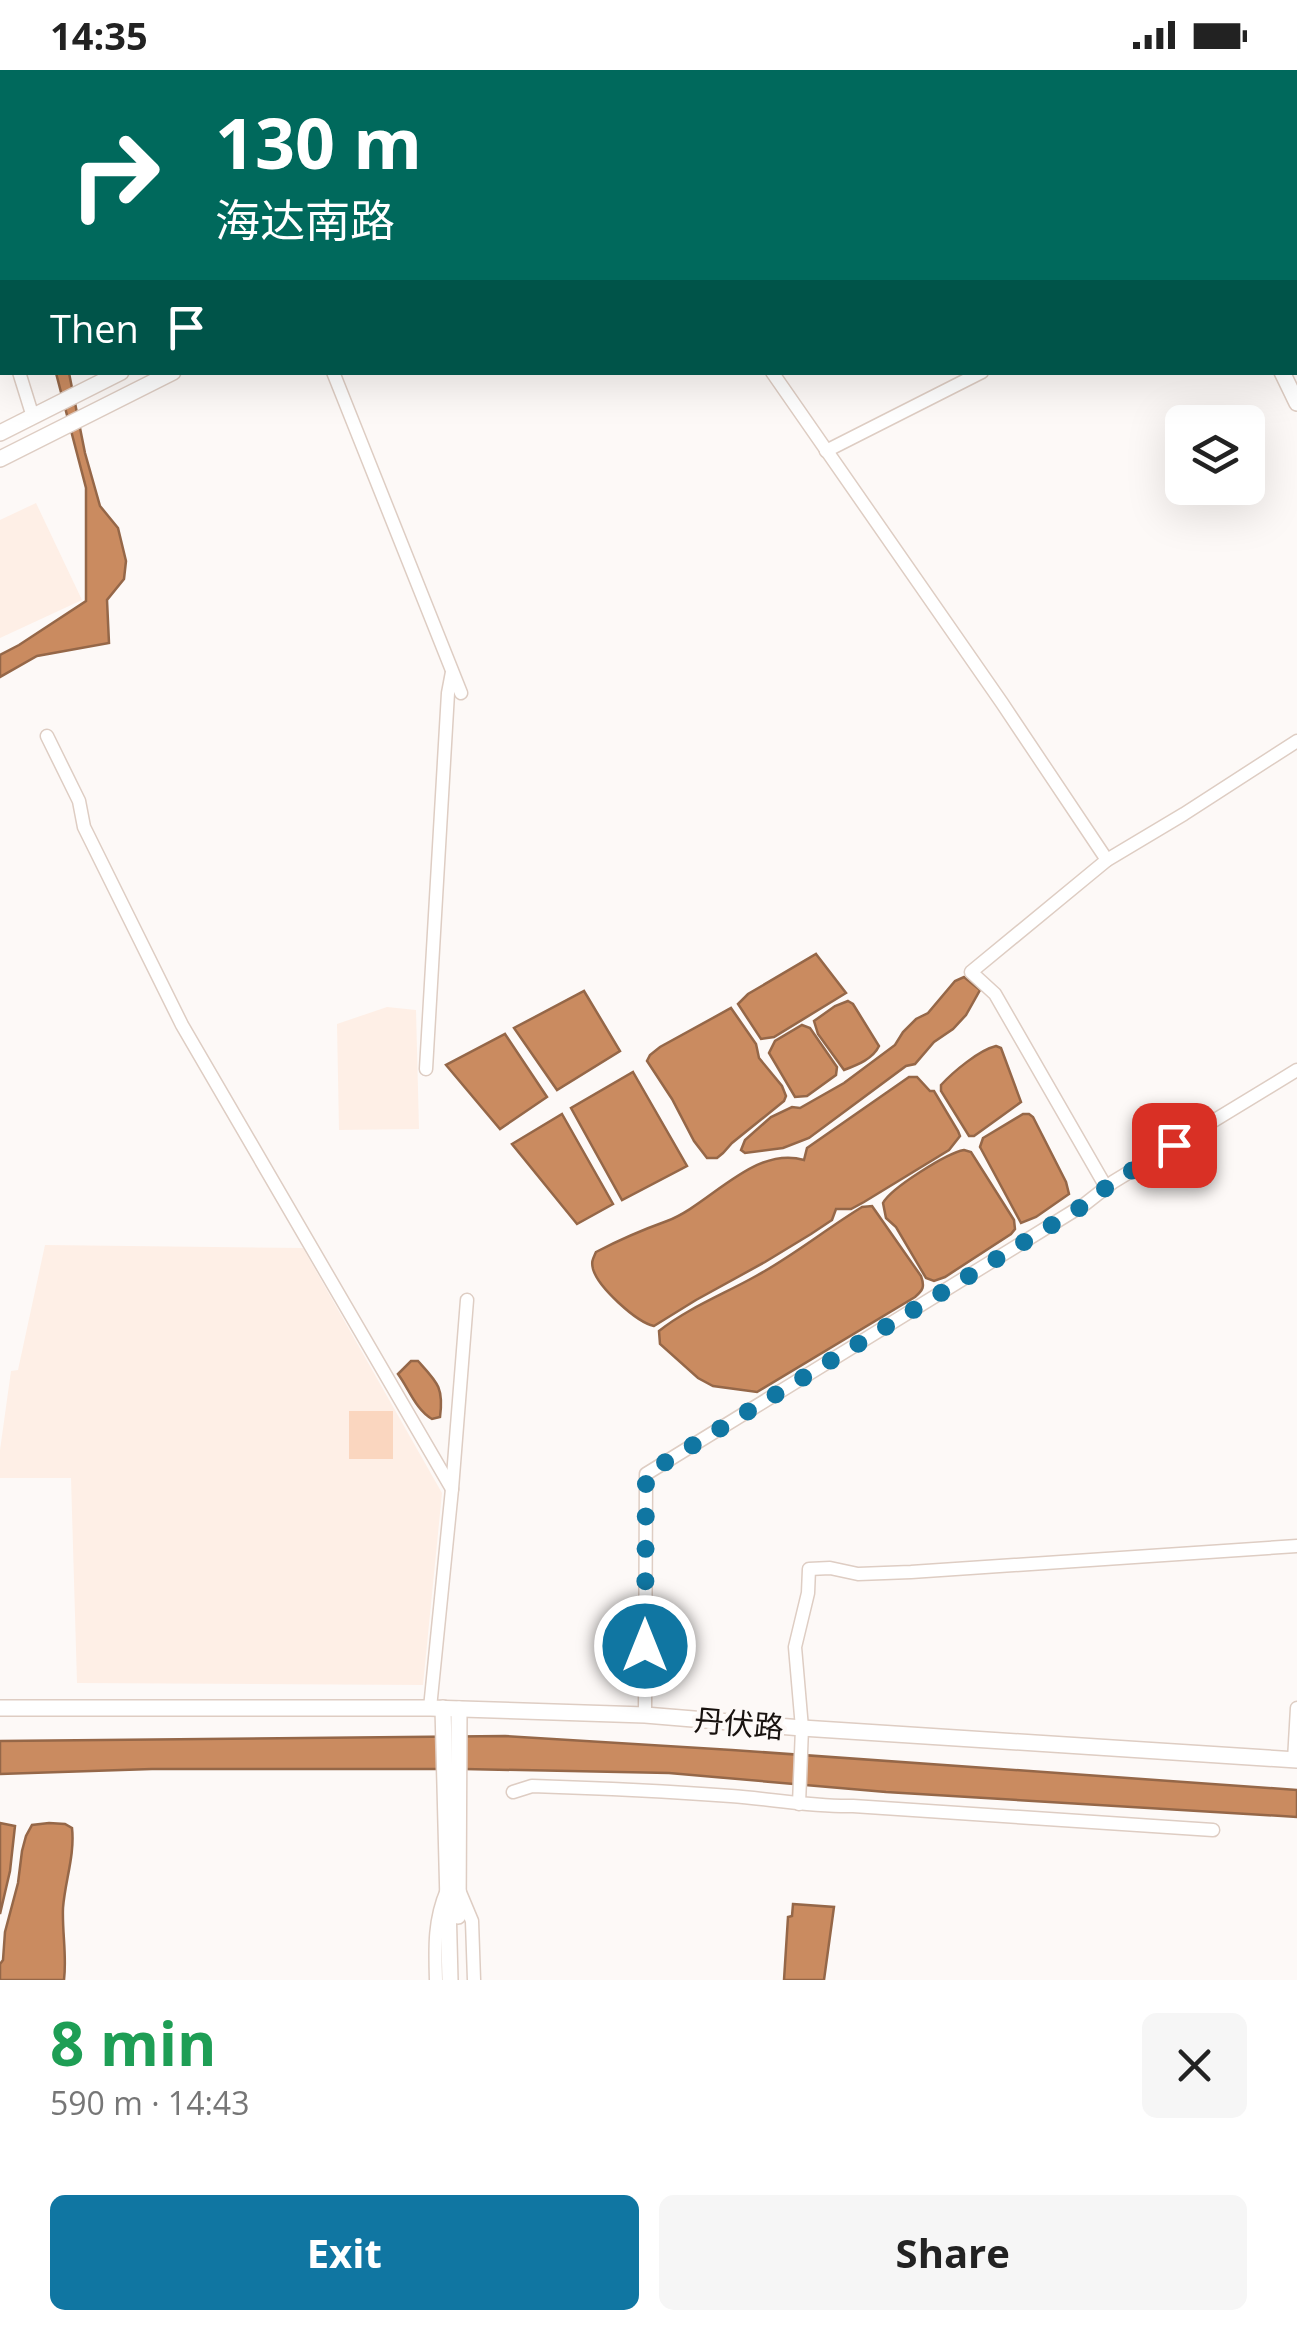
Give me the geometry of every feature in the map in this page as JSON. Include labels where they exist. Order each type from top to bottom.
[{"type":"main road","points":[[0,433],[114,375]]},
{"type":"main road","points":[[0,459],[167,375]]},
{"type":"main road","points":[[1283,375],[1297,403]]},
{"type":"main road","name":"丹伏路","points":[[0,1708],[444,1709],[645,1715],[1296,1760]]},
{"type":"main road","points":[[444,1709],[452,1733],[450,1980]]},
{"type":"main road","points":[[453,1888],[460,1980]]},
{"type":"street","points":[[20,375],[32,417]]},
{"type":"street","points":[[334,375],[461,693]]},
{"type":"street","points":[[774,375],[1107,860]]},
{"type":"street","points":[[826,451],[976,375]]},
{"type":"street","points":[[426,1069],[452,672]]},
{"type":"street","points":[[47,736],[79,802],[84,827],[182,1025],[452,1489]]},
{"type":"street","points":[[1106,1187],[995,994],[970,972],[1107,860],[1297,741]]},
{"type":"street","points":[[645,1715],[646,1474],[1297,1070]]},
{"type":"street","points":[[444,1709],[452,1489],[467,1300]]},
{"type":"street","points":[[799,1800],[802,1728],[796,1647],[809,1570],[830,1568],[858,1574],[912,1572],[1297,1546]]},
{"type":"street","points":[[1296,1760],[1297,1708]]},
{"type":"street","points":[[513,1792],[532,1786],[689,1792],[1213,1830]]},
{"type":"street","points":[[436,1980],[434,1932],[438,1909],[453,1888],[472,1920],[474,1980]]},
{"type":"shaded area","points":[[57,375],[69,375],[100,506],[118,528],[126,561],[124,579],[107,600],[109,643],[37,656],[0,677],[0,655],[86,601],[86,488]]},
{"type":"shaded area","points":[[36,503],[82,600],[0,638],[0,520]]},
{"type":"shaded area","points":[[816,954],[846,993],[774,1037],[761,1039],[738,1004],[748,994]]},
{"type":"shaded area","points":[[964,977],[980,990],[966,1015],[915,1064],[906,1066],[809,1138],[783,1148],[745,1153],[741,1150],[745,1140],[771,1117],[792,1107],[800,1108],[844,1083],[895,1045],[916,1019],[928,1013],[955,981]]},
{"type":"shaded area","points":[[584,991],[620,1051],[557,1090],[514,1028]]},
{"type":"shaded area","points":[[848,1001],[879,1046],[869,1058],[844,1070],[818,1034],[814,1021]]},
{"type":"shaded area","points":[[387,1007],[416,1010],[419,1129],[339,1130],[337,1024]]},
{"type":"shaded area","points":[[731,1008],[786,1096],[717,1158],[707,1158],[647,1061],[660,1047]]},
{"type":"shaded area","points":[[802,1025],[810,1028],[837,1067],[836,1075],[807,1096],[795,1097],[769,1053],[775,1041]]},
{"type":"shaded area","points":[[505,1034],[547,1097],[500,1129],[446,1065]]},
{"type":"shaded area","points":[[996,1046],[1001,1048],[1021,1102],[969,1136],[941,1085],[974,1057]]},
{"type":"shaded area","points":[[633,1072],[687,1166],[622,1200],[571,1108]]},
{"type":"shaded area","points":[[909,1077],[917,1077],[934,1091],[958,1131],[960,1136],[949,1150],[851,1209],[836,1209],[832,1220],[811,1234],[654,1326],[628,1311],[596,1276],[592,1264],[596,1252],[683,1213],[750,1168],[786,1158],[804,1160],[807,1148]]},
{"type":"shaded area","points":[[562,1114],[613,1204],[577,1224],[512,1144]]},
{"type":"shaded area","points":[[1023,1114],[1033,1117],[1069,1194],[1021,1223],[980,1147],[983,1138]]},
{"type":"shaded area","points":[[964,1150],[971,1152],[1014,1220],[1015,1229],[934,1281],[926,1278],[896,1227],[886,1218],[883,1203],[920,1172]]},
{"type":"shaded area","points":[[872,1206],[921,1276],[922,1288],[915,1297],[757,1392],[713,1386],[698,1378],[660,1344],[659,1331],[670,1323],[770,1268],[862,1207]]},
{"type":"shaded area","points":[[45,1245],[303,1248],[442,1493],[423,1685],[77,1683],[71,1478],[0,1478],[11,1371],[18,1370]]},
{"type":"shaded area","points":[[411,1361],[418,1361],[438,1386],[440,1417],[432,1419],[421,1410],[398,1374]]},
{"type":"shaded area","points":[[349,1411],[393,1411],[393,1459],[349,1459]]},
{"type":"shaded area","points":[[505,1736],[1297,1790],[1297,1817],[886,1792],[669,1773],[152,1769],[0,1774],[0,1741]]},
{"type":"shaded area","points":[[0,1823],[15,1826],[0,1914]]},
{"type":"shaded area","points":[[49,1823],[72,1828],[63,1908],[64,1980],[0,1980],[5,1932],[26,1836],[32,1825]]},
{"type":"shaded area","points":[[793,1904],[834,1907],[824,1980],[784,1980],[788,1917],[792,1916]]},
{"type":"route","points":[[645,1646],[646,1474],[1086,1204],[1113,1182],[1174,1145]]}]
